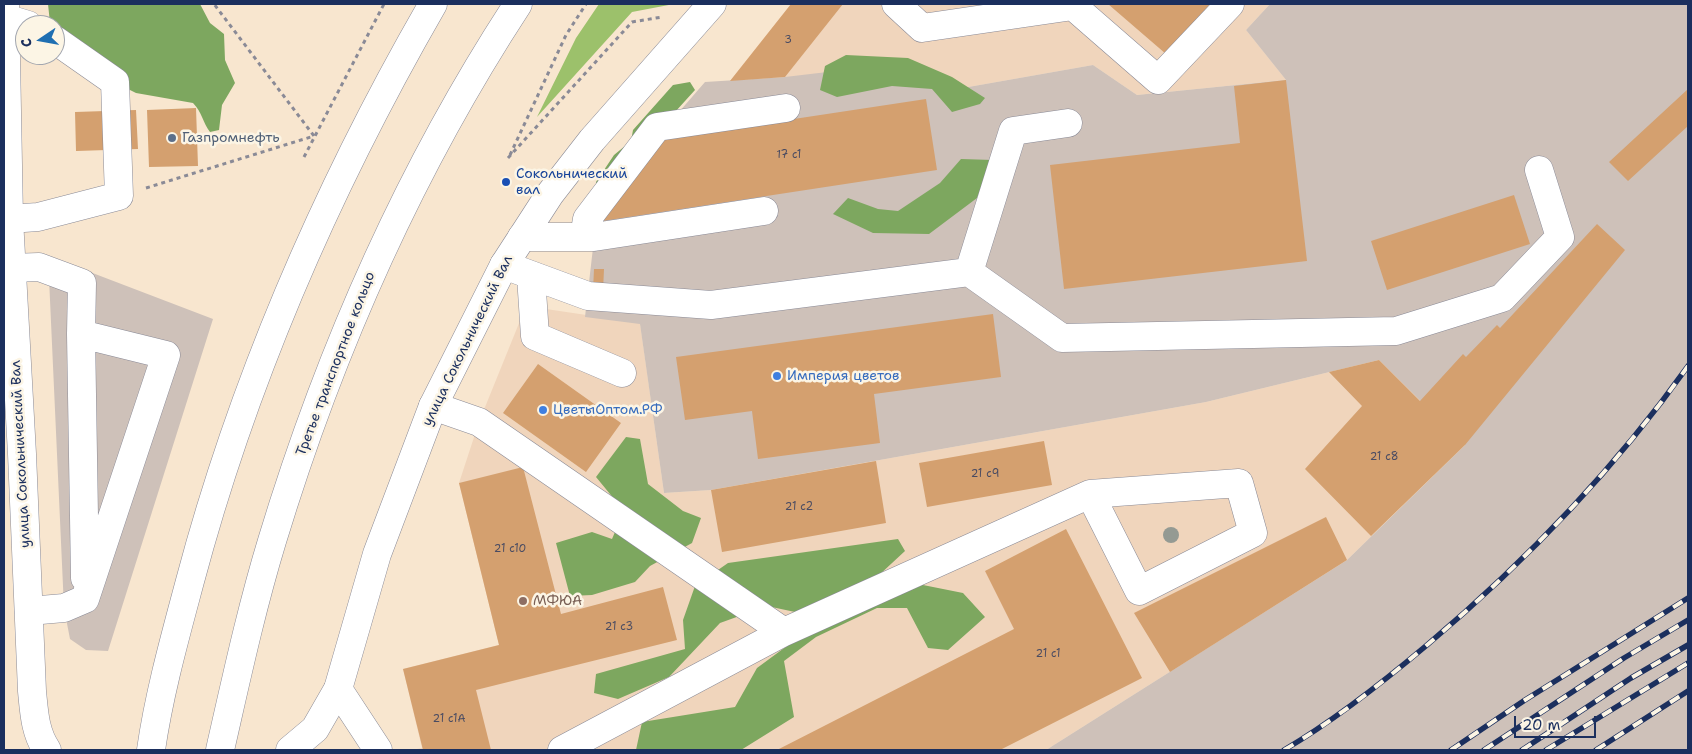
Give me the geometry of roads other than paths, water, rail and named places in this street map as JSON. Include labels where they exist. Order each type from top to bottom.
[{"type":"main road","points":[[151,750],[181,613],[206,523],[237,426],[305,252],[368,122],[433,4]]},
{"type":"main road","name":"улица Сокольнический Вал","points":[[290,750],[315,729],[338,689],[377,554],[433,406],[504,266],[550,194],[688,15],[712,4]]},
{"type":"main road","points":[[896,4],[922,28],[1073,6],[1158,80],[1230,4]]},
{"type":"main road","name":"Третье транспортное кольцо","points":[[220,750],[269,552],[302,448],[368,280],[430,154],[518,8]]},
{"type":"main road","name":"улица Сокольнический Вал","points":[[13,16],[7,203],[33,700],[42,747]]},
{"type":"main road","points":[[7,203],[38,217],[119,196],[115,82],[65,47]]},
{"type":"main road","points":[[584,237],[587,220],[657,127],[786,108]]},
{"type":"main road","points":[[969,272],[1013,131],[1068,122]]},
{"type":"main road","points":[[504,266],[588,296],[711,305],[969,272],[1062,338],[1396,331],[1502,298],[1560,237],[1539,170]]},
{"type":"main road","points":[[522,237],[584,237],[764,211]]},
{"type":"main road","points":[[11,268],[39,268],[82,283],[81,334],[86,600]]},
{"type":"main road","points":[[531,276],[535,336],[622,374]]},
{"type":"main road","points":[[81,334],[166,355],[86,600]]},
{"type":"main road","points":[[433,406],[479,422],[784,632]]},
{"type":"main road","points":[[562,750],[784,632],[1090,494],[1239,483],[1253,533],[1139,591],[1090,494]]},
{"type":"main road","points":[[29,611],[64,608],[86,600]]},
{"type":"main road","points":[[338,689],[378,750]]},
{"type":"railway","points":[[1284,750],[1340,714],[1427,645],[1533,548],[1630,442],[1688,366]]},
{"type":"railway","points":[[1451,750],[1525,700],[1688,598]]},
{"type":"railway","points":[[1484,750],[1624,658],[1688,620]]},
{"type":"railway","points":[[1522,750],[1631,678],[1688,645]]},
{"type":"railway","points":[[1546,750],[1688,663]]},
{"type":"railway","points":[[1596,750],[1688,691]]},
{"type":"place","name":"Газпромнефть","points":[[172,138]]},
{"type":"place","name":"Сокольнический вал","points":[[506,182]]},
{"type":"place","name":"Империя цветов","points":[[777,376]]},
{"type":"place","name":"ЦветыОптом.РФ","points":[[543,410]]},
{"type":"place","name":"МФЮА","points":[[523,601]]}]
